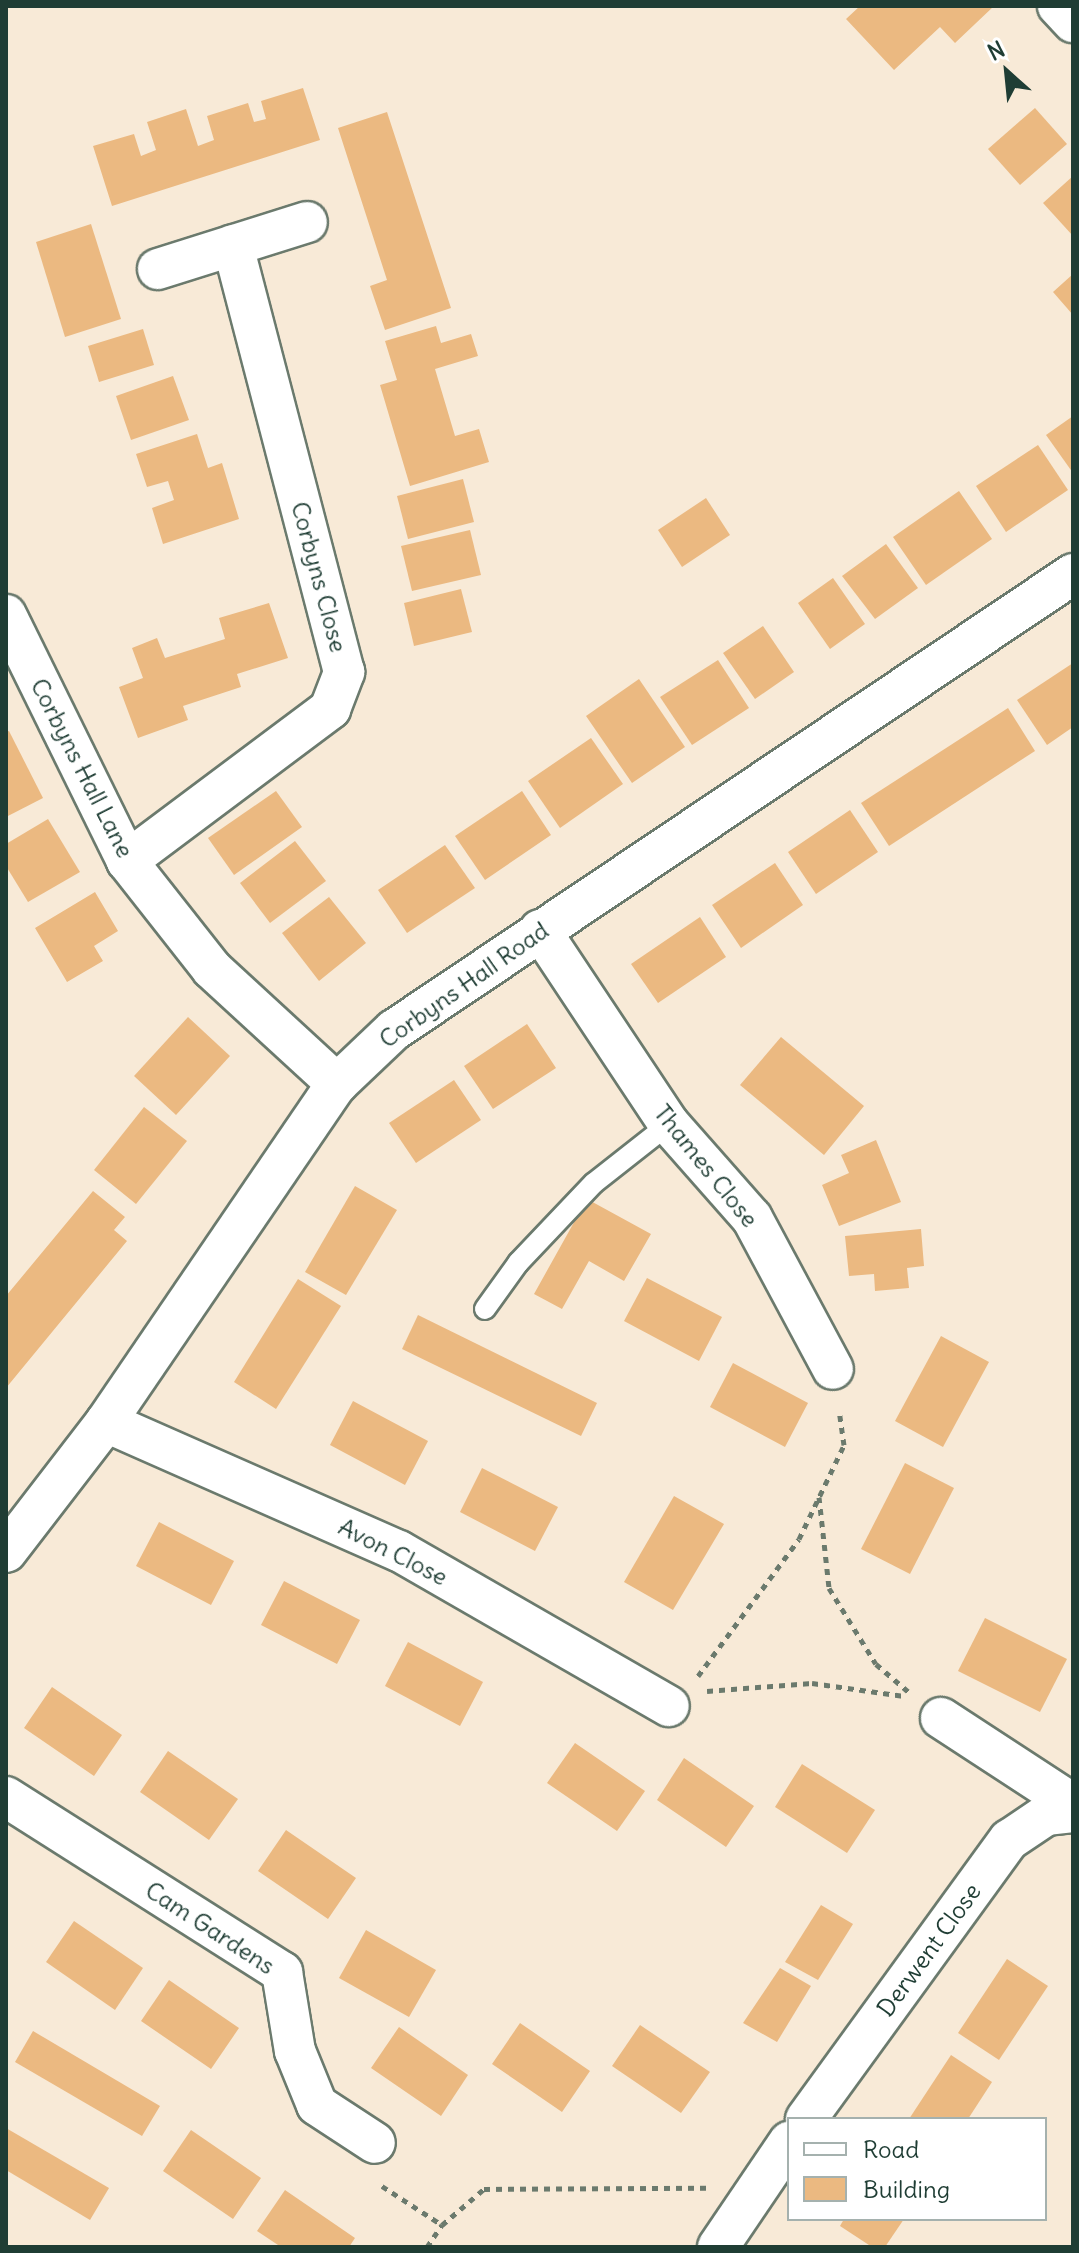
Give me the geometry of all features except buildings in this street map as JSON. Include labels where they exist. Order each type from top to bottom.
[{"type":"street","points":[[1058,6],[1073,22]]},
{"type":"street","points":[[158,269],[307,222]]},
{"type":"street","name":"Corbyns Close","points":[[127,861],[330,709],[344,672],[233,245]]},
{"type":"street","name":"Corbyns Hall Road","points":[[6,1552],[106,1422],[337,1084],[394,1030],[1073,574]]},
{"type":"street","name":"Corbyns Hall Lane","points":[[6,615],[127,861],[212,969],[337,1084]]},
{"type":"street","name":"Thames Close","points":[[540,930],[669,1124],[752,1218],[833,1369]]},
{"type":"street","name":"Avon Close","points":[[106,1422],[399,1551],[678,1699]]},
{"type":"street","points":[[941,1718],[1073,1804]]},
{"type":"street","name":"Cam Gardens","points":[[6,1797],[282,1972],[295,2051],[317,2105],[375,2143]]},
{"type":"street","name":"Derwent Close","points":[[807,2117],[1009,1840],[1046,1815],[1073,1812]]},
{"type":"street","points":[[718,2247],[787,2145]]},
{"type":"lane","points":[[485,1309],[518,1263],[594,1183],[669,1124]]},
{"type":"path","points":[[678,1699],[799,1539],[844,1445],[833,1369]]},
{"type":"path","points":[[678,1699],[812,1683],[916,1698],[876,1664],[829,1588],[819,1496]]},
{"type":"path","points":[[375,2143],[359,2171],[442,2225]]},
{"type":"path","points":[[427,2247],[442,2225],[484,2189],[756,2188]]}]
